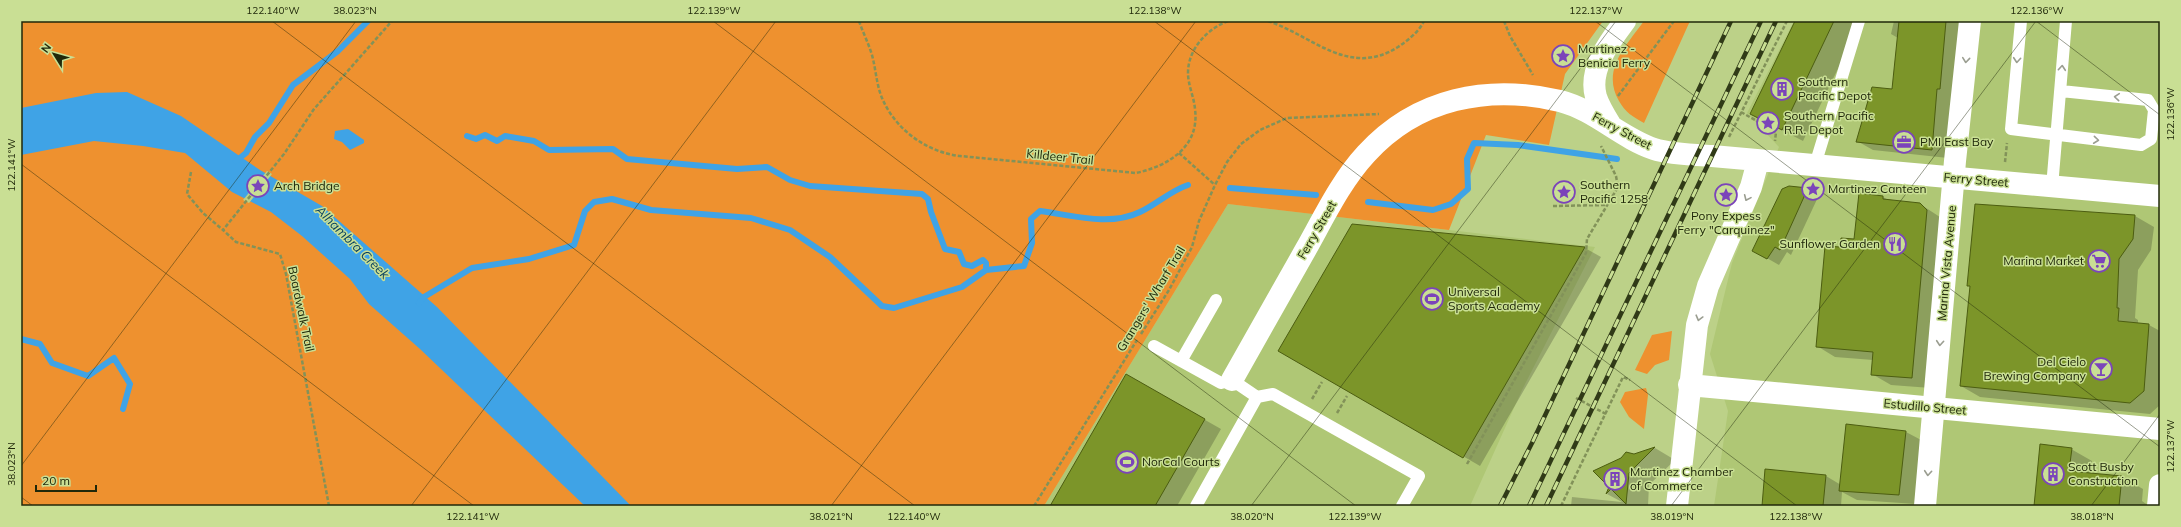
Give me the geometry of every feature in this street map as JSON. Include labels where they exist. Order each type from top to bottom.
[{"type":"street","points":[[1610,124],[1596,97],[1595,82],[1597,68],[1604,52],[1625,21]]},
{"type":"street","name":"Marina Vista Avenue","points":[[1925,506],[1954,179],[1970,21]]},
{"type":"street","name":"Ferry Street","points":[[1232,380],[1350,175],[1366,155],[1395,128],[1422,112],[1450,100],[1478,94],[1502,93],[1561,101],[1610,124],[1638,142],[1655,149],[1954,179],[2160,196]]},
{"type":"street","points":[[1676,506],[1689,385],[1698,325],[1708,286],[1752,187],[1758,160]]},
{"type":"street","name":"Estudillo Street","points":[[1689,385],[2160,429]]},
{"type":"street","points":[[2158,506],[2160,485]]},
{"type":"lane","points":[[1815,165],[1858,21]]},
{"type":"lane","points":[[2021,21],[2011,129],[2141,145],[2151,139],[2154,110],[2148,100],[2061,91]]},
{"type":"lane","points":[[2052,187],[2066,21]]},
{"type":"lane","points":[[1181,361],[1216,300]]},
{"type":"lane","points":[[1154,346],[1221,383],[1232,380],[1257,396],[1273,394],[1419,476],[1402,506]]},
{"type":"lane","points":[[1196,506],[1257,396]]},
{"type":"path","points":[[191,172],[187,194],[203,213],[223,230],[284,154],[314,109],[392,21]]},
{"type":"path","points":[[859,22],[863,21]]},
{"type":"path","name":"Killdeer Trail","points":[[859,22],[872,57],[881,97],[890,114],[914,138],[934,150],[960,156],[1136,173],[1153,170],[1187,146],[1192,137],[1195,124],[1195,110],[1188,74],[1190,58],[1197,44],[1206,34],[1218,25],[1228,21]]},
{"type":"path","points":[[1268,21],[1281,25],[1338,55],[1368,58],[1390,51],[1406,42],[1424,21]]},
{"type":"path","points":[[1504,21],[1510,36],[1536,80]]},
{"type":"path","points":[[1618,96],[1674,21]]},
{"type":"path","points":[[1725,139],[1730,137],[1787,21]]},
{"type":"path","points":[[1741,112],[1756,119],[1776,132],[1774,145]]},
{"type":"path","name":"Grangers' Wharf Trail","points":[[1034,506],[1169,290],[1192,247],[1199,221],[1215,185],[1227,162],[1241,144],[1260,130],[1287,118],[1381,114]]},
{"type":"path","points":[[1467,464],[1586,254],[1587,239],[1618,187],[1616,176],[1602,147]]},
{"type":"path","points":[[1179,153],[1215,185]]},
{"type":"path","points":[[1553,206],[1607,205]]},
{"type":"path","name":"Boardwalk Trail","points":[[223,230],[236,242],[280,254],[286,274],[329,498],[329,506]]},
{"type":"path","points":[[1561,506],[1606,414],[1622,377],[1630,380]]},
{"type":"path","points":[[1576,398],[1606,414]]},
{"type":"shaded area","points":[[21,21],[1603,21],[1565,74],[1549,145],[1486,135],[1449,230],[1228,204],[1044,506],[21,506]]},
{"type":"shaded area","points":[[1644,21],[1690,21],[1644,123],[1636,119],[1621,105],[1614,90],[1613,79],[1614,69],[1623,49]]},
{"type":"shaded area","points":[[1794,21],[2160,21],[2160,506],[1714,506],[1728,411],[1710,354],[1732,263],[1779,147],[1747,113]]},
{"type":"shaded area","points":[[1228,204],[1595,247],[1522,390],[1470,506],[1044,506]]},
{"type":"shaded area","points":[[1672,331],[1669,360],[1655,365],[1647,374],[1635,370],[1652,335]]},
{"type":"shaded area","points":[[1646,388],[1648,395],[1644,429],[1629,417],[1620,402],[1625,392]]},
{"type":"water","name":"Alhambra Creek","points":[[127,92],[181,116],[260,170],[322,206],[437,307],[631,506],[585,506],[420,349],[369,304],[350,279],[302,236],[271,212],[232,192],[185,153],[143,146],[94,141],[21,155],[21,108],[96,93]]},
{"type":"water","points":[[348,129],[364,140],[364,143],[350,150],[342,142],[334,139],[335,131]]},
{"type":"pier","points":[[267,171],[272,174],[249,203],[243,200]]},
{"type":"building","name":"Southern Pacific Depot","points":[[1795,21],[1834,21],[1782,130],[1750,114]]},
{"type":"building","points":[[1899,21],[1946,21],[1940,89],[1937,89],[1932,150],[1856,142],[1872,87],[1892,89]]},
{"type":"building","points":[[1789,186],[1808,188],[1780,250],[1775,247],[1767,259],[1752,251],[1782,189]]},
{"type":"building","points":[[1859,193],[1883,196],[1883,199],[1920,203],[1927,210],[1912,378],[1871,375],[1873,352],[1816,347],[1825,246],[1840,247],[1841,238],[1854,239]]},
{"type":"building","points":[[1975,204],[2135,215],[2133,239],[2119,259],[2117,308],[2119,308],[2118,321],[2149,324],[2144,391],[2130,403],[1960,386],[1970,286],[1967,286]]},
{"type":"building","name":"Universal Sports Academy","points":[[1352,224],[1585,247],[1463,458],[1278,351]]},
{"type":"building","name":"NorCal Courts","points":[[1126,374],[1205,419],[1155,506],[1050,506]]},
{"type":"building","points":[[1846,424],[1906,431],[1899,495],[1839,491]]},
{"type":"building","name":"Scott Busby Construction","points":[[2040,444],[2072,448],[2069,471],[2122,476],[2119,506],[2034,506]]},
{"type":"building","name":"Martinez Chamber of Commerce","points":[[1655,447],[1629,473],[1626,504],[1611,489],[1606,494],[1609,487],[1593,471],[1621,458],[1626,452],[1634,454]]},
{"type":"building","points":[[1765,469],[1826,475],[1823,506],[1762,506]]},
{"type":"waterway","points":[[236,161],[246,153],[255,137],[269,123],[293,85],[338,51],[368,21]]},
{"type":"waterway","points":[[467,136],[476,139],[485,135],[497,141],[505,136],[534,141],[549,150],[613,149],[627,159],[737,169],[767,167],[790,180],[810,186],[922,194],[928,199],[931,212],[945,249],[959,252],[964,264],[972,266],[983,260],[986,263],[986,270]]},
{"type":"waterway","points":[[1368,202],[1433,210],[1451,204],[1468,189],[1467,159],[1474,143],[1518,145],[1617,159]]},
{"type":"waterway","points":[[419,303],[424,297],[472,268],[529,259],[574,245],[585,211],[594,202],[612,199],[651,210],[751,218],[790,230],[830,257],[882,306],[894,308],[962,287],[986,270],[1024,266],[1032,243],[1031,219],[1040,211],[1090,219],[1116,219],[1140,212],[1188,185]]},
{"type":"waterway","points":[[1230,188],[1316,195]]},
{"type":"waterway","points":[[21,339],[40,344],[52,363],[88,376],[114,358],[130,384],[123,409]]},
{"type":"railway","points":[[1500,506],[1532,443],[1731,21]]},
{"type":"railway","points":[[1529,506],[1761,21]]},
{"type":"railway","points":[[1546,506],[1776,21]]},
{"type":"place","name":"Martinez - Benicia Ferry","points":[[1563,56]]},
{"type":"place","name":"Southern Pacific Depot","points":[[1782,89]]},
{"type":"place","name":"Southern Pacific R.R. Depot","points":[[1768,123]]},
{"type":"place","name":"PMI East Bay","points":[[1904,142]]},
{"type":"place","name":"Arch Bridge","points":[[258,186]]},
{"type":"place","name":"Martinez Canteen","points":[[1813,189]]},
{"type":"place","name":"Southern Pacific 1258","points":[[1564,192]]},
{"type":"place","name":"Pony Expess Ferry \"Carquinez\"","points":[[1726,195]]},
{"type":"place","name":"Sunflower Garden","points":[[1895,244]]},
{"type":"place","name":"Marina Market","points":[[2099,261]]},
{"type":"place","name":"Universal Sports Academy","points":[[1432,299]]},
{"type":"place","name":"Del Cielo Brewing Company","points":[[2101,369]]},
{"type":"place","name":"NorCal Courts","points":[[1127,462]]},
{"type":"place","name":"Scott Busby Construction","points":[[2053,474]]},
{"type":"place","name":"Martinez Chamber of Commerce","points":[[1615,479]]}]
